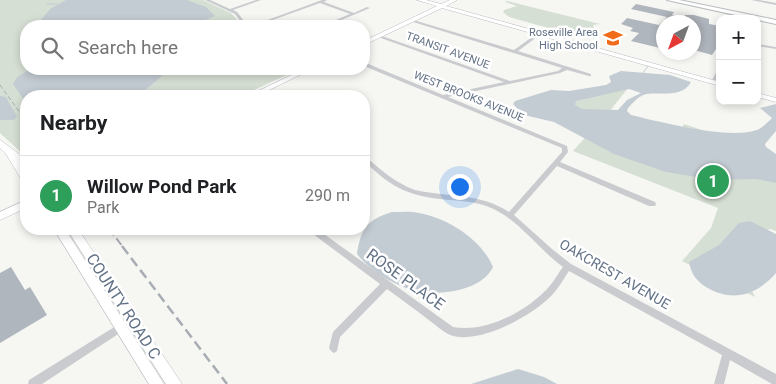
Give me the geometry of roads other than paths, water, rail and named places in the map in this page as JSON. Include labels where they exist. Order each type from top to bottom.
[{"type":"highway","points":[[670,0],[776,18]]},
{"type":"highway","points":[[686,0],[745,15]]},
{"type":"highway","points":[[692,0],[776,23]]},
{"type":"highway","points":[[761,20],[776,23]]},
{"type":"main road","points":[[420,0],[716,83]]},
{"type":"main road","points":[[370,40],[454,0]]},
{"type":"main road","points":[[267,90],[297,75]]},
{"type":"main road","points":[[761,96],[776,100]]},
{"type":"main road","points":[[0,143],[20,159]]},
{"type":"main road","points":[[10,152],[20,170]]},
{"type":"main road","points":[[0,216],[20,207]]},
{"type":"main road","name":"COUNTY ROAD C","points":[[63,235],[127,324],[175,384]]},
{"type":"main road","name":"COUNTY ROAD C","points":[[75,235],[127,324],[157,384]]},
{"type":"street","points":[[207,0],[238,14],[242,20]]},
{"type":"street","points":[[230,10],[260,0]]},
{"type":"street","points":[[753,0],[776,4]]},
{"type":"street","points":[[270,20],[323,1],[354,14]]},
{"type":"street","points":[[339,20],[368,8]]},
{"type":"street","points":[[411,20],[589,75]]},
{"type":"street","points":[[514,52],[540,33]]},
{"type":"street","name":"TRANSIT AVENUE","points":[[379,36],[511,83]]},
{"type":"street","points":[[761,46],[776,48]]},
{"type":"street","name":"WEST BROOKS AVENUE","points":[[370,66],[565,148],[566,152],[556,163]]},
{"type":"street","points":[[444,96],[560,72],[566,68]]},
{"type":"street","points":[[510,215],[556,163],[652,204]]},
{"type":"street","name":"OAKCREST AVENUE","points":[[370,165],[389,180],[404,188],[423,194],[474,200],[493,206],[510,215],[548,252],[568,266],[776,380]]},
{"type":"street","name":"ROSE PLACE","points":[[320,235],[451,331],[459,334],[474,334],[524,312],[548,294],[568,266]]},
{"type":"street","points":[[334,348],[336,335],[386,284]]},
{"type":"street","points":[[33,384],[127,324]]},
{"type":"street","points":[[720,384],[727,354]]},
{"type":"waterway","points":[[47,4],[57,4]]},
{"type":"waterway","points":[[643,73],[648,66],[646,65]]},
{"type":"railway","points":[[0,85],[20,113]]},
{"type":"railway","points":[[114,235],[123,247]]},
{"type":"railway","points":[[122,246],[227,384]]},
{"type":"place","name":"Roseville Area High School","points":[[613,38]]},
{"type":"place","name":"Willow Pond Park","points":[[713,181]]}]
